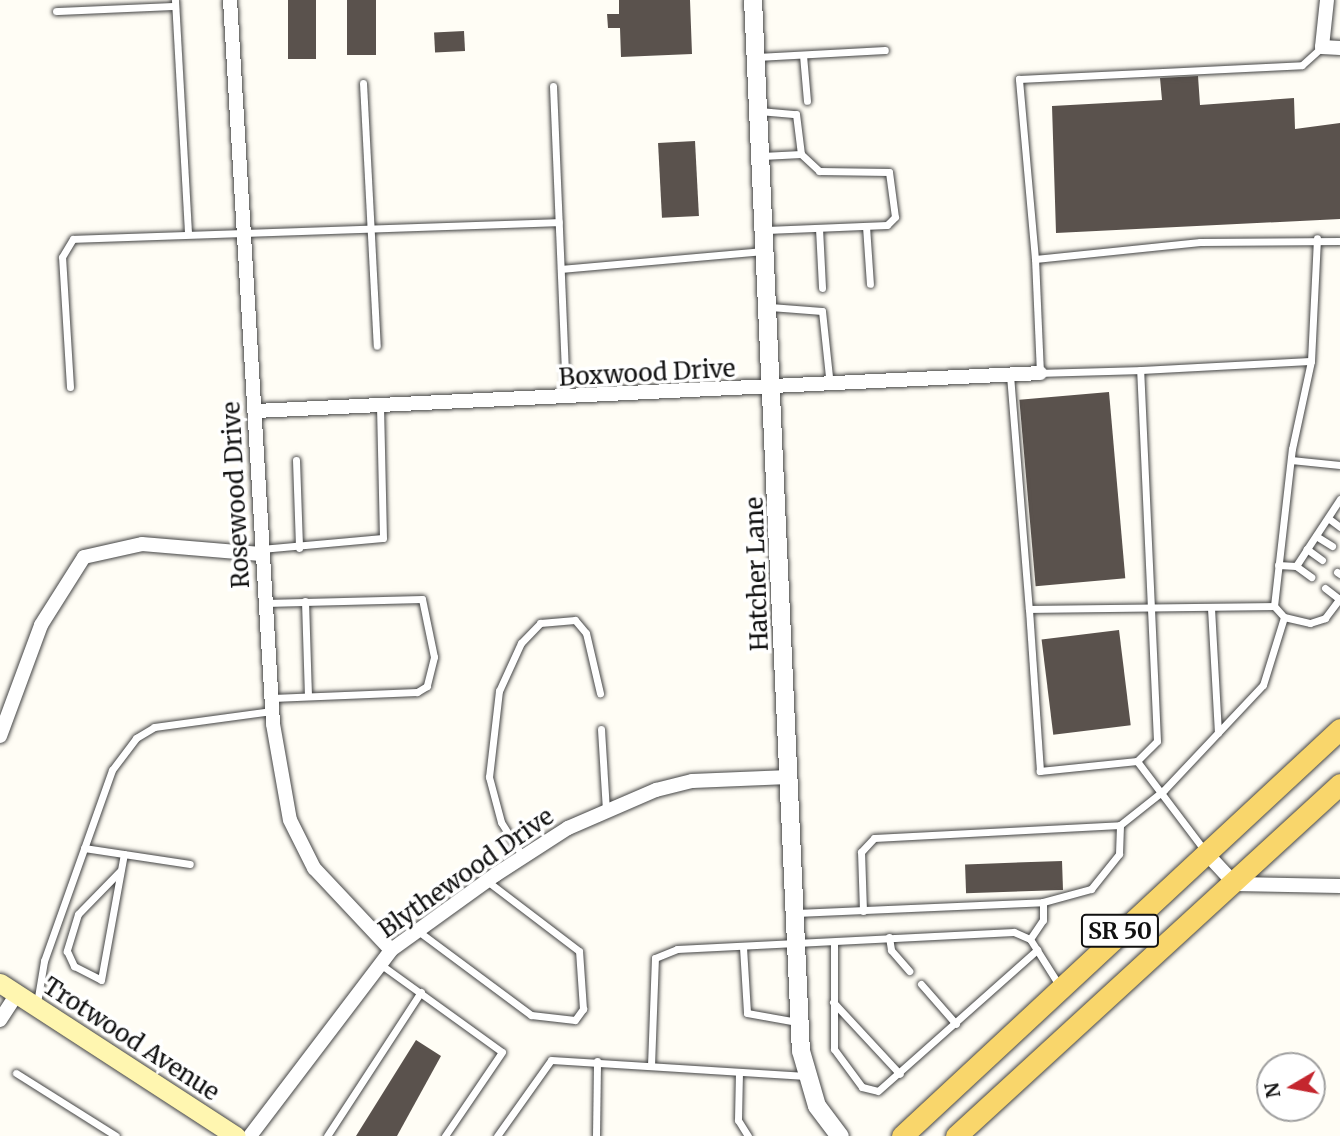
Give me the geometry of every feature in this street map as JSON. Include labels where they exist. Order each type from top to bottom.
[{"type":"main road","name":"SR 50","points":[[902,1136],[1059,985],[1340,729]]},
{"type":"main road","points":[[956,1136],[1236,884],[1340,784]]},
{"type":"main road","name":"Trotwood Avenue","points":[[0,983],[236,1136]]},
{"type":"street","name":"Rosewood Drive","points":[[230,0],[271,704],[290,820],[314,868],[391,950]]},
{"type":"street","name":"Hatcher Lane","points":[[753,0],[775,390],[799,1022],[806,1076],[824,1120],[840,1136]]},
{"type":"street","points":[[1327,0],[1322,47],[1340,48]]},
{"type":"street","name":"Boxwood Drive","points":[[256,411],[775,390],[1040,373]]},
{"type":"street","points":[[0,736],[41,625],[84,557],[142,544],[261,552]]},
{"type":"street","name":"Blythewood Drive","points":[[250,1136],[391,950],[523,857],[607,810],[692,781],[789,777]]},
{"type":"street","points":[[1207,853],[1236,884],[1340,886]]},
{"type":"street","points":[[0,1020],[17,994]]},
{"type":"lane","points":[[56,11],[175,3],[188,234]]},
{"type":"lane","points":[[1311,361],[1040,373],[1035,259],[1019,79],[1302,65],[1322,47]]},
{"type":"lane","points":[[756,57],[885,50]]},
{"type":"lane","points":[[803,55],[807,101]]},
{"type":"lane","points":[[363,83],[377,346]]},
{"type":"lane","points":[[553,86],[566,399]]},
{"type":"lane","points":[[759,111],[796,114],[801,154],[819,171],[889,173],[895,217],[887,225],[766,230]]},
{"type":"lane","points":[[762,156],[801,154]]},
{"type":"lane","points":[[70,387],[62,257],[72,239],[371,224],[559,222]]},
{"type":"lane","points":[[866,226],[870,284]]},
{"type":"lane","points":[[819,228],[822,288]]},
{"type":"lane","points":[[1035,259],[1317,238],[1340,241]]},
{"type":"lane","points":[[1317,238],[1311,361],[1291,460],[1274,606],[1284,617],[1310,624],[1325,618],[1340,598],[1325,588]]},
{"type":"lane","points":[[561,269],[767,251]]},
{"type":"lane","points":[[770,307],[822,311],[830,386]]},
{"type":"lane","points":[[1010,375],[1040,771],[1137,761],[1157,741],[1140,370]]},
{"type":"lane","points":[[261,552],[383,538],[380,408]]},
{"type":"lane","points":[[296,460],[299,548]]},
{"type":"lane","points":[[1291,460],[1340,465]]},
{"type":"lane","points":[[1296,566],[1339,504]]},
{"type":"lane","points":[[1328,518],[1340,527]]},
{"type":"lane","points":[[1316,536],[1332,547]]},
{"type":"lane","points":[[1307,549],[1322,560]]},
{"type":"lane","points":[[1278,565],[1296,566],[1311,577]]},
{"type":"lane","points":[[37,1007],[44,961],[112,770],[136,738],[154,727],[308,696],[417,692],[427,686],[434,657],[422,599],[264,603]]},
{"type":"lane","points":[[305,601],[308,696]]},
{"type":"lane","points":[[1029,610],[1274,606]]},
{"type":"lane","points":[[1211,608],[1218,733]]},
{"type":"lane","points":[[863,911],[861,852],[874,838],[1120,825],[1164,790],[1263,685],[1284,617]]},
{"type":"lane","points":[[523,857],[501,822],[489,777],[499,691],[521,643],[540,623],[575,620],[586,633],[600,693]]},
{"type":"lane","points":[[601,729],[607,810]]},
{"type":"lane","points":[[1137,761],[1164,790],[1207,853]]},
{"type":"lane","points":[[796,913],[1043,902],[1091,889],[1119,854],[1120,825]]},
{"type":"lane","points":[[84,848],[190,864]]},
{"type":"lane","points":[[120,872],[78,914],[67,951],[75,967],[101,980],[124,854]]},
{"type":"lane","points":[[418,931],[531,1015],[575,1020],[583,1009],[579,951],[487,881]]},
{"type":"lane","points":[[1030,939],[1042,920],[1043,902]]},
{"type":"lane","points":[[651,1066],[655,958],[677,949],[1014,932],[1030,939],[1059,985]]},
{"type":"lane","points":[[889,937],[891,950],[909,971]]},
{"type":"lane","points":[[834,942],[834,1049],[862,1087],[878,1091],[1037,950]]},
{"type":"lane","points":[[743,947],[747,1013],[799,1022]]},
{"type":"lane","points":[[380,964],[502,1052],[445,1136]]},
{"type":"lane","points":[[921,984],[956,1024]]},
{"type":"lane","points":[[327,1136],[421,992]]},
{"type":"lane","points":[[833,1002],[900,1074]]},
{"type":"lane","points":[[496,1136],[540,1068],[551,1060],[806,1076]]},
{"type":"lane","points":[[596,1136],[597,1061]]},
{"type":"lane","points":[[739,1072],[736,1110],[748,1136]]},
{"type":"lane","points":[[16,1073],[116,1136]]},
{"type":"building","points":[[288,0],[316,0],[316,59],[288,59]]},
{"type":"building","points":[[347,0],[376,0],[376,55],[347,55]]},
{"type":"building","points":[[619,0],[690,0],[692,54],[621,57],[620,28],[608,28],[607,14],[619,14]]},
{"type":"building","points":[[464,31],[465,51],[435,53],[434,33]]},
{"type":"building","points":[[1198,76],[1200,105],[1294,98],[1295,129],[1340,123],[1340,219],[1056,233],[1052,106],[1162,100],[1160,78]]},
{"type":"building","points":[[695,141],[699,216],[662,218],[658,143]]},
{"type":"building","points":[[1109,392],[1125,578],[1036,586],[1019,400]]},
{"type":"building","points":[[1119,630],[1131,725],[1053,735],[1042,640]]},
{"type":"building","points":[[1062,861],[1063,890],[966,893],[965,864]]},
{"type":"building","points":[[416,1040],[441,1056],[397,1136],[356,1136]]}]
